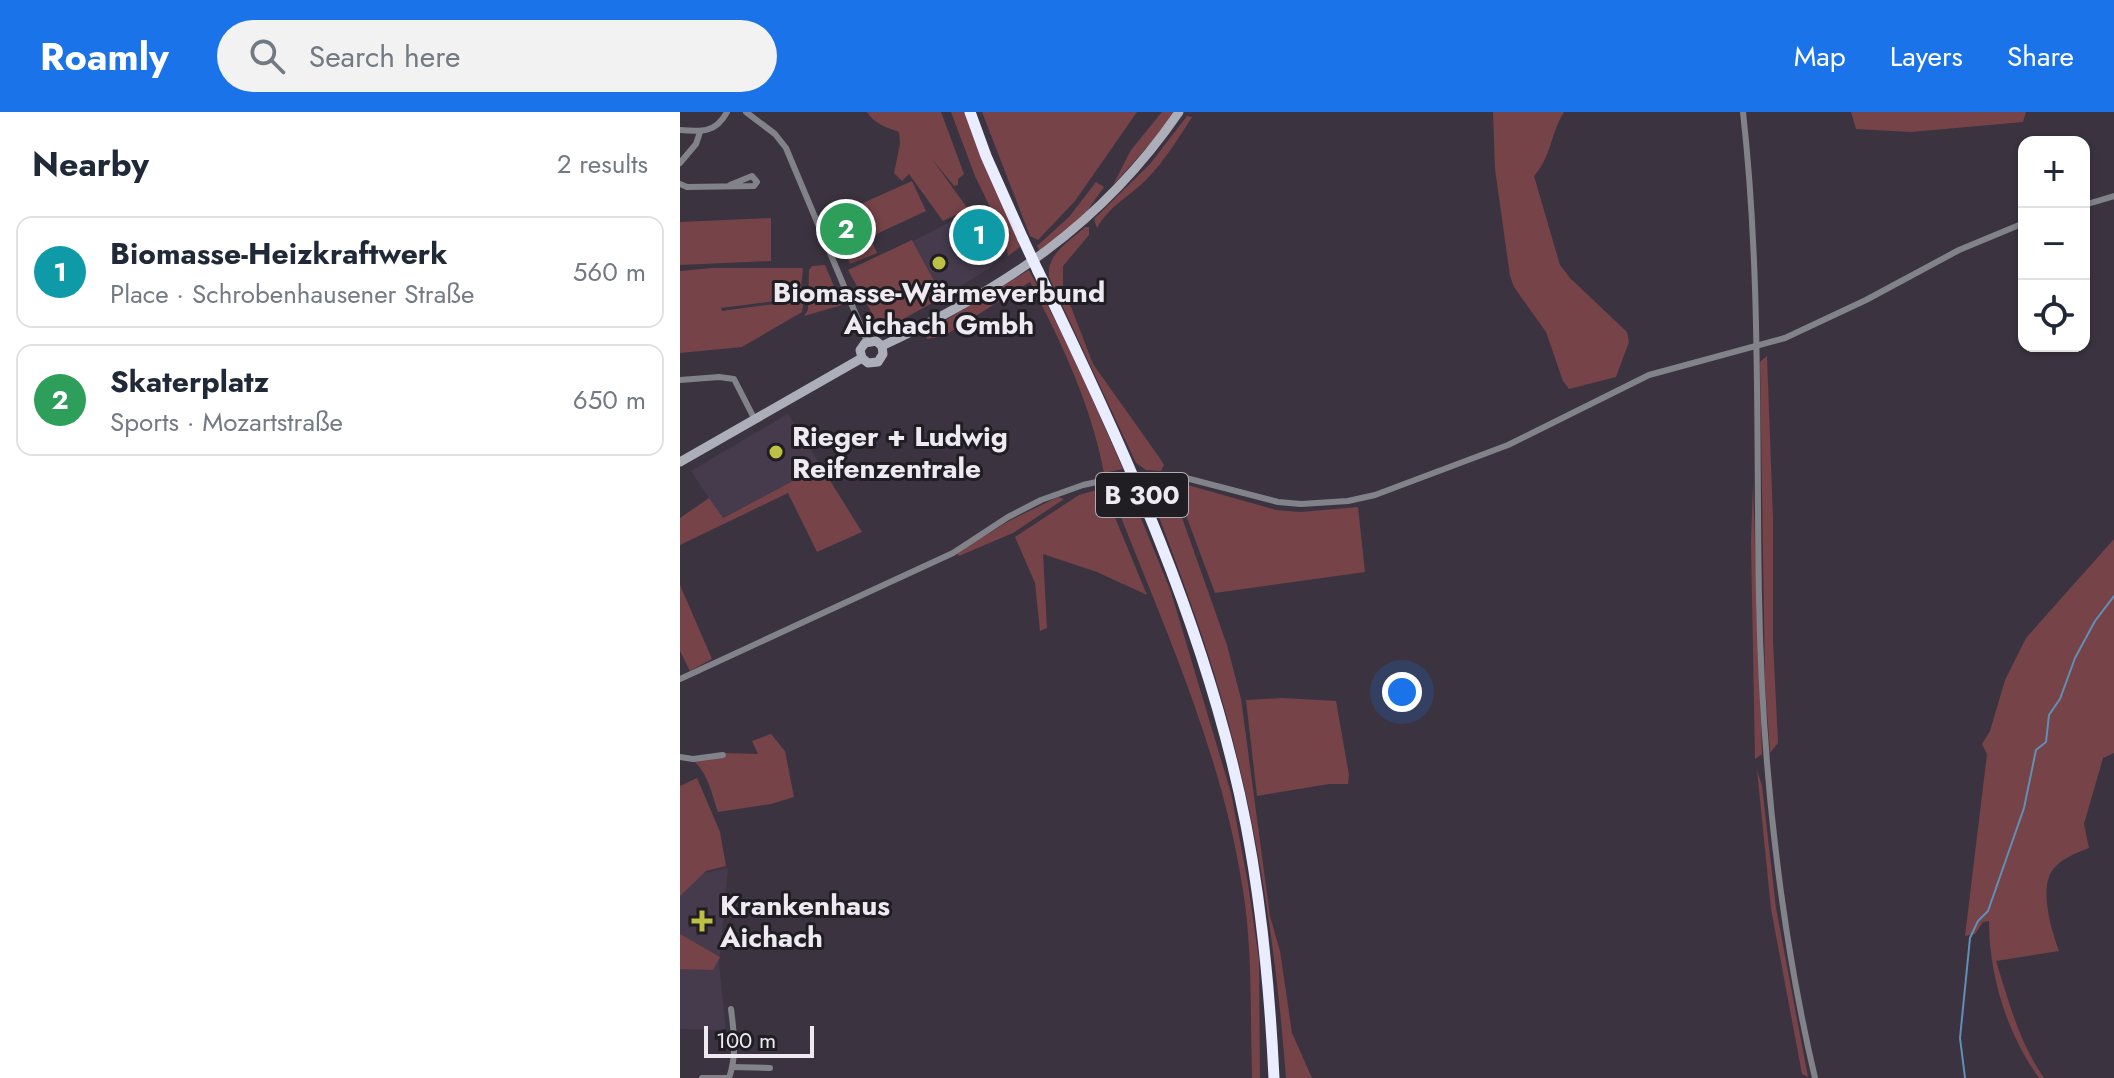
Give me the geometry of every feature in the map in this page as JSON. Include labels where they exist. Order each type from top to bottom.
[{"type":"highway","name":"B 300","points":[[970,112],[1023,239],[1136,480],[1174,577],[1207,679],[1246,826],[1261,916],[1275,1077]]},
{"type":"main road","points":[[882,346],[988,291],[1042,256],[1072,231],[1144,159],[1179,112]]},
{"type":"main road","points":[[867,341],[876,341],[882,346],[883,354],[878,362],[870,364],[862,358],[861,348],[867,341]]},
{"type":"main road","points":[[680,462],[862,358]]},
{"type":"street","points":[[680,130],[700,132],[718,124],[727,112]]},
{"type":"street","points":[[746,112],[775,134],[786,148],[867,341]]},
{"type":"street","points":[[1743,112],[1750,187],[1757,347],[1759,598],[1766,763],[1791,967],[1815,1078]]},
{"type":"street","points":[[680,163],[696,144],[700,132]]},
{"type":"street","points":[[680,184],[693,187],[730,185]]},
{"type":"street","points":[[2090,203],[2114,196]]},
{"type":"street","points":[[680,679],[953,553],[1008,517],[1041,500],[1083,485],[1110,479],[1159,475],[1206,482],[1278,502],[1348,501],[1387,490],[1508,445],[1649,375],[1757,347],[1816,324],[1959,250],[2018,225]]},
{"type":"street","points":[[680,380],[734,379],[755,420]]},
{"type":"street","points":[[680,757],[693,759],[723,755]]},
{"type":"street","points":[[702,1078],[729,1078],[733,1067],[734,1034],[731,1009]]},
{"type":"street","points":[[733,1067],[770,1068]]},
{"type":"shaded area","points":[[867,112],[941,112],[964,174],[958,179],[958,185],[954,186],[932,159],[968,209],[943,221],[909,174],[902,181],[894,173],[900,144],[899,132],[877,122]]},
{"type":"shaded area","points":[[951,112],[965,112],[1020,247],[1008,256],[1005,238],[975,176]]},
{"type":"shaded area","points":[[982,112],[1137,112],[1075,201],[1038,240],[1030,236]]},
{"type":"shaded area","points":[[1162,112],[1175,112],[1113,185],[1131,150]]},
{"type":"shaded area","points":[[1493,112],[1564,112],[1544,161],[1534,176],[1560,265],[1627,332],[1629,342],[1616,377],[1569,389],[1563,381],[1546,332],[1514,287],[1495,169]]},
{"type":"shaded area","points":[[1851,112],[2026,112],[2023,122],[1911,132],[1856,129]]},
{"type":"shaded area","points":[[1187,116],[1192,117],[1160,164],[1107,213],[1097,228],[1094,219],[1150,164]]},
{"type":"shaded area","points":[[912,181],[926,211],[868,238],[854,207]]},
{"type":"shaded area","points":[[1096,182],[1104,187],[1085,214],[1040,252],[1037,246],[1069,217]]},
{"type":"shaded area","points":[[981,206],[1002,256],[988,269],[943,297],[913,241]]},
{"type":"shaded area","points":[[848,211],[861,242],[871,239],[877,253],[850,264],[844,250],[855,244],[844,248],[832,217]]},
{"type":"shaded area","points":[[771,218],[771,261],[680,265],[680,222]]},
{"type":"shaded area","points":[[1085,227],[1089,227],[1089,235],[1063,266],[1063,286],[1093,364],[1159,457],[1164,465],[1161,471],[1146,470],[1136,463],[1049,277],[1055,255]]},
{"type":"shaded area","points":[[912,240],[943,297],[885,329],[880,328],[848,270]]},
{"type":"shaded area","points":[[825,265],[842,305],[804,316],[808,310],[809,270],[812,266]]},
{"type":"shaded area","points":[[803,268],[800,298],[721,308],[722,311],[804,300],[802,312],[742,347],[680,353],[680,271]]},
{"type":"shaded area","points":[[1029,270],[1073,355],[1123,469],[1104,473],[1074,375],[1030,282],[944,336],[927,339],[926,332]]},
{"type":"shaded area","points":[[1767,356],[1778,743],[1770,753],[1765,682],[1760,362]]},
{"type":"shaded area","points":[[788,414],[821,466],[722,518],[691,471]]},
{"type":"shaded area","points":[[821,466],[862,532],[817,552],[788,493],[680,545],[680,518],[709,498],[723,518]]},
{"type":"shaded area","points":[[1158,484],[1167,484],[1173,492],[1227,645],[1241,699],[1270,916],[1280,951],[1292,1033],[1312,1078],[1286,1078],[1278,989],[1250,812],[1212,666],[1149,490]]},
{"type":"shaded area","points":[[1184,484],[1276,510],[1300,512],[1358,507],[1365,572],[1215,593],[1178,494],[1178,488]]},
{"type":"shaded area","points":[[1753,484],[1762,754],[1755,759],[1751,542]]},
{"type":"shaded area","points":[[1100,489],[1104,491],[1147,595],[1097,572],[1043,554],[1047,628],[1040,631],[1035,583],[1015,537],[1079,495]]},
{"type":"shaded area","points":[[1129,489],[1171,592],[1231,793],[1259,960],[1260,1078],[1252,1078],[1248,932],[1232,833],[1187,685],[1111,492]]},
{"type":"shaded area","points":[[1058,497],[1064,499],[1013,533],[959,556],[957,553],[1009,521]]},
{"type":"shaded area","points":[[2114,539],[2114,753],[2103,758],[2084,824],[2089,848],[2059,863],[2048,879],[2048,911],[2059,951],[1996,961],[2021,1036],[2044,1078],[2039,1078],[2018,1042],[2002,1003],[1992,962],[1989,921],[1983,922],[1975,934],[1965,936],[1987,754],[1982,744],[1990,731],[2005,680],[2026,638]]},
{"type":"shaded area","points":[[680,585],[712,659],[690,671],[680,651]]},
{"type":"shaded area","points":[[1246,700],[1336,701],[1348,784],[1329,784],[1257,796]]},
{"type":"shaded area","points":[[771,734],[785,751],[794,797],[771,804],[718,812],[706,778],[694,761],[725,757],[726,753],[758,754],[752,741]]},
{"type":"shaded area","points":[[1757,770],[1762,786],[1776,908],[1808,1077],[1802,1074],[1771,909]]},
{"type":"shaded area","points":[[697,778],[720,832],[726,866],[706,871],[680,896],[680,786]]},
{"type":"shaded area","name":"Krankenhaus Aichach","points":[[728,868],[719,964],[726,1030],[680,1029],[680,878]]},
{"type":"shaded area","points":[[680,934],[720,957],[713,970],[680,969]]},
{"type":"waterway","points":[[1965,1078],[1960,1038],[1970,938],[1978,921],[1988,911],[2024,808],[2036,750],[2046,742],[2049,715],[2060,699],[2075,658],[2095,621],[2114,596]]},
{"type":"place","name":"Skaterplatz","points":[[846,229]]},
{"type":"place","name":"Biomasse-Heizkraftwerk","points":[[979,235]]},
{"type":"place","name":"Biomasse-Wärmeverbund Aichach Gmbh","points":[[939,263]]},
{"type":"place","name":"Rieger + Ludwig Reifenzentrale","points":[[776,452]]},
{"type":"place","name":"Krankenhaus Aichach","points":[[702,921]]}]
